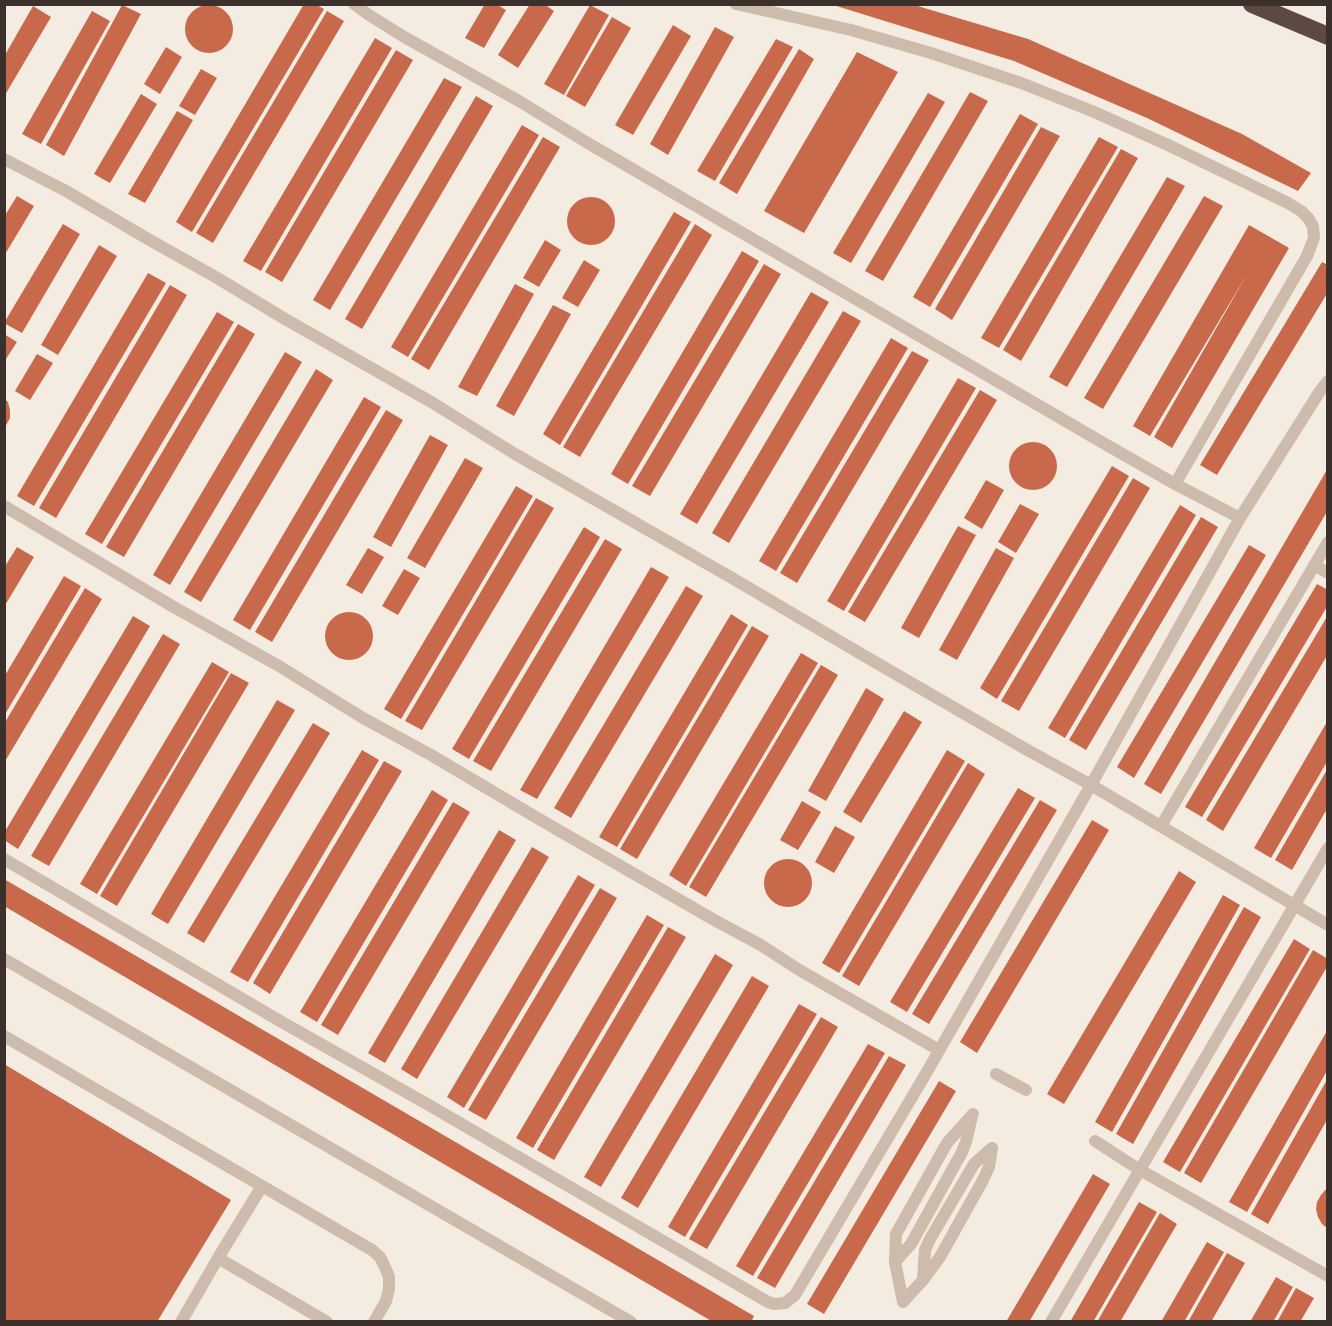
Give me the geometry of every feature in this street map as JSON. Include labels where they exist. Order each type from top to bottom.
[{"type":"highway","points":[[1252,4],[1328,36]]},
{"type":"lane","points":[[354,4],[406,38],[519,101],[1175,484],[1240,518]]},
{"type":"lane","points":[[736,4],[851,30],[931,53],[1021,83],[1168,145],[1288,204],[1308,218],[1313,226],[1314,238],[1307,256],[1175,484]]},
{"type":"lane","points":[[4,159],[66,191],[219,279],[433,403],[515,454],[1091,785],[1328,925]]},
{"type":"lane","points":[[4,860],[774,1304],[785,1303],[795,1295],[939,1050],[1240,518],[1328,381]]},
{"type":"lane","points":[[4,506],[172,606],[279,666],[363,718],[759,944],[801,971],[939,1050]]},
{"type":"lane","points":[[1161,826],[1328,542]]},
{"type":"lane","points":[[1314,565],[1328,573]]},
{"type":"lane","points":[[1052,1322],[1328,848]]},
{"type":"lane","points":[[4,959],[632,1322]]},
{"type":"lane","points":[[4,1036],[372,1250],[380,1257],[389,1277],[386,1301],[374,1322]]},
{"type":"lane","points":[[996,1074],[1026,1090]]},
{"type":"lane","points":[[895,1262],[911,1244],[962,1152],[973,1114],[947,1143],[896,1234],[895,1262],[903,1302],[923,1280],[925,1250],[930,1239],[974,1164],[992,1148]]},
{"type":"lane","points":[[1095,1141],[1140,1170],[1328,1276]]},
{"type":"lane","points":[[182,1322],[262,1186]]},
{"type":"lane","points":[[218,1258],[327,1322]]},
{"type":"building","points":[[304,4],[315,4],[324,9],[192,232],[176,222]]},
{"type":"building","points":[[485,4],[496,4],[506,10],[484,48],[465,38]]},
{"type":"building","points":[[530,4],[544,4],[554,11],[518,68],[498,55]]},
{"type":"building","points":[[830,4],[911,4],[1028,39],[1242,134],[1311,173],[1298,191],[1147,118],[1014,61]]},
{"type":"building","points":[[122,5],[141,14],[64,156],[46,145]]},
{"type":"building","points":[[204,5],[214,5],[226,12],[233,24],[233,34],[226,46],[214,53],[204,53],[189,42],[185,34],[185,24],[196,9]]},
{"type":"building","points":[[590,5],[609,15],[564,95],[544,84]]},
{"type":"building","points":[[33,6],[51,17],[5,95],[5,55]]},
{"type":"building","points":[[92,11],[110,21],[41,144],[22,134]]},
{"type":"building","points":[[327,11],[344,21],[213,243],[196,233]]},
{"type":"building","points":[[612,17],[631,28],[585,107],[566,96]]},
{"type":"building","points":[[673,25],[691,36],[633,135],[615,125]]},
{"type":"building","points":[[715,27],[734,37],[668,155],[650,144]]},
{"type":"building","points":[[375,38],[392,48],[261,271],[243,261]]},
{"type":"building","points":[[776,39],[793,47],[715,181],[697,171]]},
{"type":"building","points":[[166,47],[182,57],[160,94],[144,84]]},
{"type":"building","points":[[799,49],[814,59],[737,194],[719,183]]},
{"type":"building","points":[[396,50],[413,60],[282,282],[265,272]]},
{"type":"building","points":[[857,52],[898,72],[804,233],[764,211]]},
{"type":"building","points":[[201,69],[217,78],[195,115],[179,106]]},
{"type":"building","points":[[444,78],[462,87],[330,310],[313,300]]},
{"type":"building","points":[[970,92],[988,101],[883,281],[865,271]]},
{"type":"building","points":[[928,93],[945,102],[851,263],[833,253]]},
{"type":"building","points":[[141,94],[157,104],[110,183],[94,174]]},
{"type":"building","points":[[476,96],[493,106],[362,329],[345,319]]},
{"type":"building","points":[[177,111],[193,120],[145,203],[128,194]]},
{"type":"building","points":[[1020,114],[1038,124],[930,307],[913,297]]},
{"type":"building","points":[[522,125],[539,135],[408,357],[391,347]]},
{"type":"building","points":[[1041,127],[1060,136],[952,320],[935,309]]},
{"type":"building","points":[[543,137],[560,147],[429,370],[411,359]]},
{"type":"building","points":[[1099,137],[1118,147],[999,348],[981,338]]},
{"type":"building","points":[[1121,149],[1138,158],[1021,361],[1003,350]]},
{"type":"building","points":[[1167,177],[1185,186],[1067,387],[1049,377]]},
{"type":"building","points":[[17,196],[34,206],[4,256],[4,217]]},
{"type":"building","points":[[1204,196],[1223,206],[1103,409],[1084,398]]},
{"type":"building","points":[[586,197],[596,197],[608,204],[615,216],[615,226],[608,238],[596,245],[586,245],[571,234],[567,226],[567,216],[578,201]]},
{"type":"building","points":[[674,212],[691,222],[560,445],[543,434]]},
{"type":"building","points":[[63,224],[80,234],[22,333],[4,323]]},
{"type":"building","points":[[695,224],[712,235],[580,457],[563,447]]},
{"type":"building","points":[[1249,225],[1289,248],[1172,448],[1154,437],[1246,276],[1150,436],[1133,426]]},
{"type":"building","points":[[545,240],[561,250],[539,287],[523,278]]},
{"type":"building","points":[[99,245],[117,256],[58,355],[41,345]]},
{"type":"building","points":[[742,251],[759,261],[628,484],[611,474]]},
{"type":"building","points":[[584,260],[600,270],[578,307],[562,298]]},
{"type":"building","points":[[1322,262],[1328,265],[1328,292],[1217,475],[1200,465]]},
{"type":"building","points":[[764,264],[781,274],[650,496],[632,486]]},
{"type":"building","points":[[148,273],[166,283],[34,506],[17,496]]},
{"type":"building","points":[[515,284],[534,294],[477,396],[458,387]]},
{"type":"building","points":[[170,285],[187,295],[56,518],[39,508]]},
{"type":"building","points":[[811,292],[829,302],[697,524],[680,514]]},
{"type":"building","points":[[553,305],[571,314],[514,416],[496,406]]},
{"type":"building","points":[[843,311],[861,321],[729,543],[712,533]]},
{"type":"building","points":[[217,312],[234,322],[102,544],[85,534]]},
{"type":"building","points":[[238,324],[255,334],[124,557],[106,547]]},
{"type":"building","points":[[4,334],[17,342],[4,362]]},
{"type":"building","points":[[891,338],[908,348],[776,571],[759,561]]},
{"type":"building","points":[[912,351],[929,360],[797,583],[780,573]]},
{"type":"building","points":[[285,352],[302,362],[170,585],[153,575]]},
{"type":"building","points":[[37,354],[53,363],[30,400],[15,391]]},
{"type":"building","points":[[316,369],[333,380],[201,602],[184,592]]},
{"type":"building","points":[[958,378],[976,388],[844,611],[827,601]]},
{"type":"building","points":[[980,390],[997,400],[865,622],[848,612]]},
{"type":"building","points":[[364,397],[381,407],[250,630],[233,620]]},
{"type":"building","points":[[4,398],[8,402],[10,418],[4,429]]},
{"type":"building","points":[[386,410],[403,420],[272,642],[255,632]]},
{"type":"building","points":[[430,435],[448,445],[391,547],[373,537]]},
{"type":"building","points":[[1028,442],[1038,442],[1050,449],[1057,461],[1057,471],[1050,483],[1038,490],[1028,490],[1013,479],[1009,471],[1009,461],[1020,446]]},
{"type":"building","points":[[465,458],[483,468],[425,568],[407,558]]},
{"type":"building","points":[[1112,466],[1129,476],[997,699],[980,688]]},
{"type":"building","points":[[1328,468],[1328,510],[1161,794],[1144,784]]},
{"type":"building","points":[[1133,478],[1150,488],[1019,711],[1001,701]]},
{"type":"building","points":[[986,480],[1004,490],[982,529],[964,518]]},
{"type":"building","points":[[516,486],[533,496],[401,719],[384,709]]},
{"type":"building","points":[[536,498],[554,508],[422,730],[405,721]]},
{"type":"building","points":[[1020,504],[1039,514],[1016,553],[998,542]]},
{"type":"building","points":[[1180,505],[1196,515],[1065,738],[1048,728]]},
{"type":"building","points":[[1201,517],[1218,527],[1086,750],[1069,740]]},
{"type":"building","points":[[958,526],[976,535],[919,638],[901,628]]},
{"type":"building","points":[[584,527],[600,537],[469,759],[452,749]]},
{"type":"building","points":[[605,539],[622,549],[491,771],[473,761]]},
{"type":"building","points":[[1249,545],[1266,555],[1134,778],[1117,767]]},
{"type":"building","points":[[17,547],[34,557],[4,607],[4,568]]},
{"type":"building","points":[[368,548],[384,557],[362,594],[346,585]]},
{"type":"building","points":[[996,548],[1014,558],[957,660],[939,650]]},
{"type":"building","points":[[651,567],[669,577],[537,799],[520,790]]},
{"type":"building","points":[[404,569],[420,578],[398,615],[382,606]]},
{"type":"building","points":[[64,576],[81,586],[4,716],[4,677]]},
{"type":"building","points":[[1317,584],[1328,590],[1328,605],[1202,817],[1185,807]]},
{"type":"building","points":[[686,586],[703,596],[571,818],[554,808]]},
{"type":"building","points":[[85,588],[102,599],[4,763],[4,724]]},
{"type":"building","points":[[344,612],[354,612],[366,619],[373,631],[373,641],[366,653],[354,660],[344,660],[329,649],[325,641],[325,631],[336,616]]},
{"type":"building","points":[[731,614],[748,625],[617,847],[599,837]]},
{"type":"building","points":[[1328,615],[1328,654],[1223,831],[1206,820]]},
{"type":"building","points":[[133,616],[150,626],[18,849],[4,840],[4,833]]},
{"type":"building","points":[[752,626],[769,636],[637,859],[620,849]]},
{"type":"building","points":[[163,634],[180,644],[49,866],[31,856]]},
{"type":"building","points":[[801,653],[818,663],[686,886],[669,875]]},
{"type":"building","points":[[212,662],[229,672],[97,894],[80,884]]},
{"type":"building","points":[[821,665],[838,675],[706,897],[689,887]]},
{"type":"building","points":[[231,673],[249,683],[117,906],[100,896]]},
{"type":"building","points":[[866,688],[884,699],[826,801],[808,791]]},
{"type":"building","points":[[277,700],[295,710],[168,924],[151,914]]},
{"type":"building","points":[[904,711],[922,722],[861,823],[843,812]]},
{"type":"building","points":[[1328,720],[1328,760],[1271,858],[1254,848]]},
{"type":"building","points":[[313,723],[330,733],[204,943],[187,933]]},
{"type":"building","points":[[362,750],[379,760],[248,982],[230,972]]},
{"type":"building","points":[[947,750],[965,761],[839,973],[822,963]]},
{"type":"building","points":[[384,761],[402,771],[270,994],[253,983]]},
{"type":"building","points":[[968,763],[985,774],[859,986],[842,976]]},
{"type":"building","points":[[1328,768],[1328,807],[1292,870],[1275,860]]},
{"type":"building","points":[[1018,788],[1035,798],[907,1012],[890,1002]]},
{"type":"building","points":[[432,790],[448,800],[317,1022],[300,1012]]},
{"type":"building","points":[[1040,800],[1057,810],[929,1024],[912,1014]]},
{"type":"building","points":[[802,801],[821,812],[798,850],[780,840]]},
{"type":"building","points":[[453,802],[470,812],[338,1035],[321,1025]]},
{"type":"building","points":[[1092,820],[1109,830],[977,1053],[960,1042]]},
{"type":"building","points":[[835,826],[855,837],[834,873],[815,862]]},
{"type":"building","points":[[499,830],[516,840],[385,1063],[368,1053]]},
{"type":"building","points":[[532,847],[549,857],[417,1079],[401,1069]]},
{"type":"building","points":[[783,859],[793,859],[805,866],[812,878],[812,888],[805,900],[793,907],[783,907],[768,896],[764,888],[764,878],[775,863]]},
{"type":"building","points":[[1179,871],[1196,882],[1064,1104],[1047,1094]]},
{"type":"building","points":[[578,875],[595,885],[464,1108],[447,1097]]},
{"type":"building","points":[[4,879],[754,1316],[751,1322],[713,1322],[4,906]]},
{"type":"building","points":[[600,888],[617,898],[486,1120],[468,1110]]},
{"type":"building","points":[[1223,895],[1240,905],[1112,1132],[1095,1122]]},
{"type":"building","points":[[1244,907],[1261,917],[1133,1144],[1116,1134]]},
{"type":"building","points":[[647,915],[664,925],[533,1148],[516,1138]]},
{"type":"building","points":[[668,927],[686,937],[554,1160],[537,1150]]},
{"type":"building","points":[[1294,939],[1310,949],[1180,1172],[1163,1162]]},
{"type":"building","points":[[1313,950],[1328,959],[1328,965],[1201,1183],[1184,1173]]},
{"type":"building","points":[[715,954],[733,965],[601,1187],[584,1177]]},
{"type":"building","points":[[752,976],[769,986],[638,1208],[621,1198]]},
{"type":"building","points":[[799,1004],[817,1014],[685,1237],[668,1227]]},
{"type":"building","points":[[821,1017],[838,1027],[707,1249],[689,1239]]},
{"type":"building","points":[[1328,1029],[1328,1069],[1247,1212],[1229,1202]]},
{"type":"building","points":[[868,1044],[885,1053],[753,1276],[736,1266]]},
{"type":"building","points":[[889,1056],[906,1065],[775,1288],[757,1278]]},
{"type":"building","points":[[4,1064],[231,1200],[157,1322],[4,1322]]},
{"type":"building","points":[[1328,1078],[1328,1118],[1268,1224],[1251,1214]]},
{"type":"building","points":[[939,1081],[956,1091],[824,1314],[807,1304]]},
{"type":"building","points":[[1093,1174],[1110,1184],[1029,1322],[1006,1322]]},
{"type":"building","points":[[1328,1187],[1328,1229],[1322,1224],[1316,1209],[1317,1202]]},
{"type":"building","points":[[1139,1202],[1157,1212],[1093,1322],[1070,1322]]},
{"type":"building","points":[[1160,1213],[1177,1224],[1120,1322],[1097,1322]]},
{"type":"building","points":[[1207,1242],[1224,1252],[1184,1322],[1161,1322]]},
{"type":"building","points":[[1227,1253],[1245,1263],[1211,1322],[1188,1322]]},
{"type":"building","points":[[1276,1277],[1293,1287],[1273,1322],[1250,1322]]},
{"type":"building","points":[[1296,1288],[1314,1298],[1300,1322],[1277,1322]]}]
